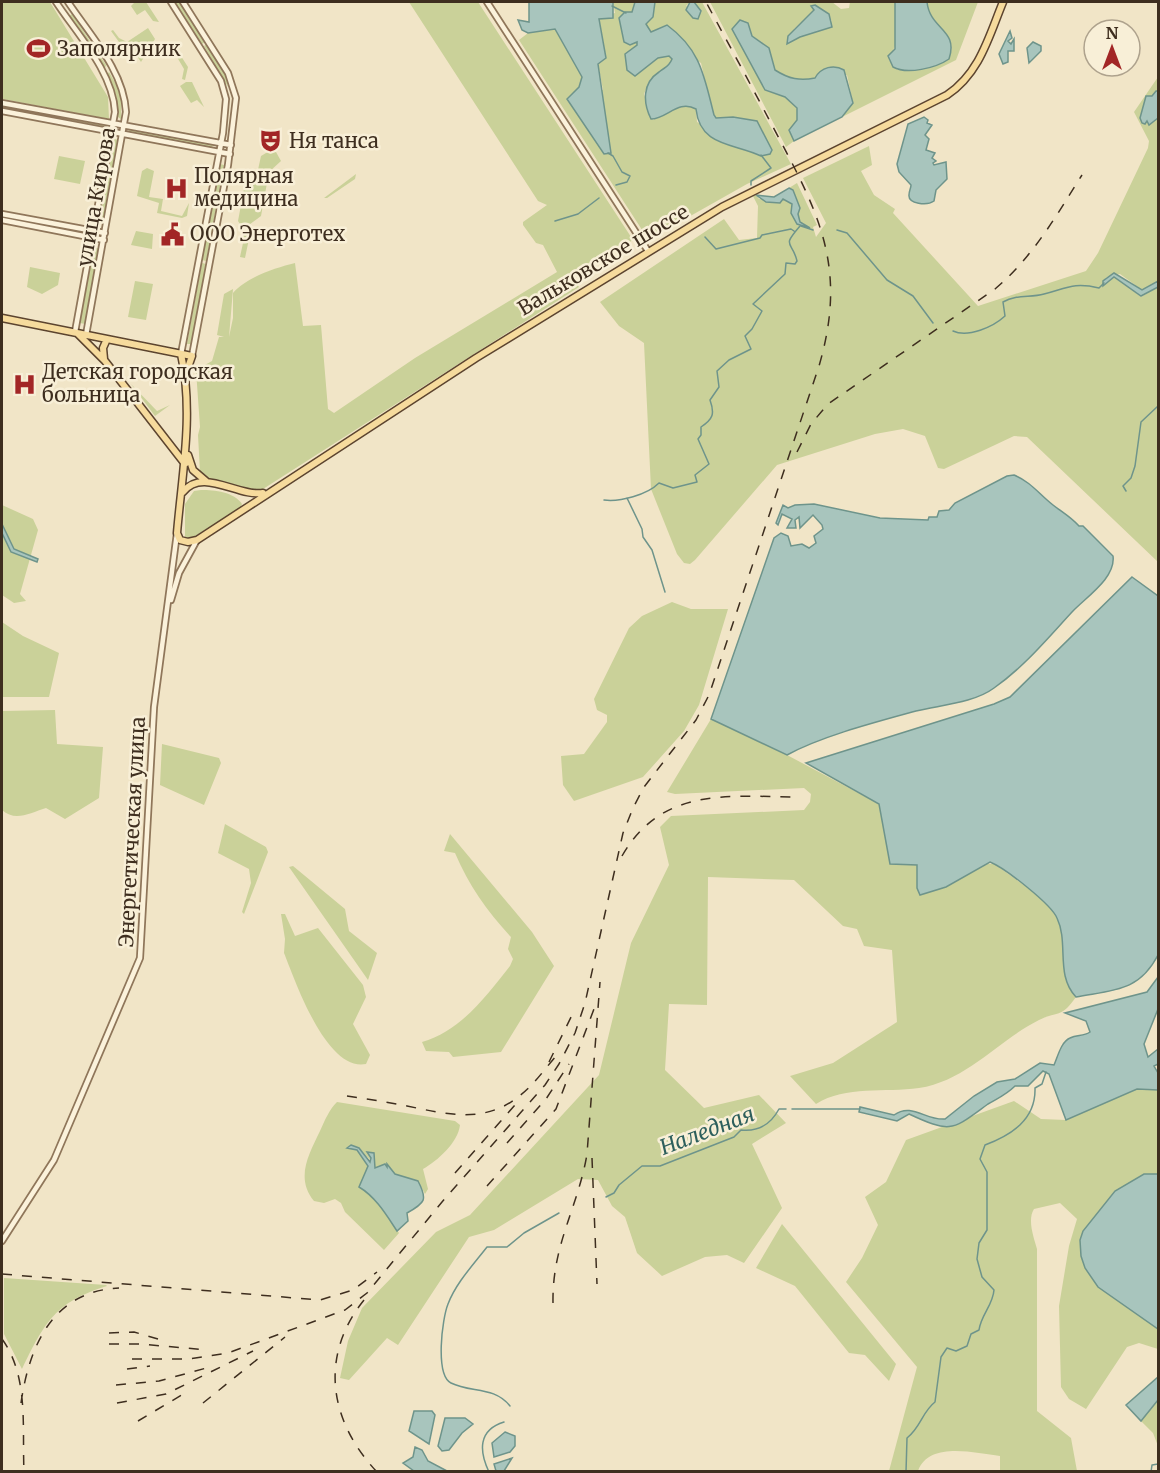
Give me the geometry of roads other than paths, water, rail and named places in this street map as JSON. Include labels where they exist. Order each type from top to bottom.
[{"type":"main road","name":"Вальковское шоссе","points":[[176,536],[185,542],[197,540],[267,492],[648,251],[746,193],[958,87],[976,68],[1003,2]]},
{"type":"main road","points":[[2,318],[192,356],[186,374]]},
{"type":"main road","points":[[75,332],[105,361],[185,464]]},
{"type":"main road","points":[[105,361],[102,348],[107,339]]},
{"type":"main road","points":[[176,536],[187,451],[186,374],[181,354]]},
{"type":"main road","points":[[187,451],[193,470],[208,482]]},
{"type":"main road","points":[[182,494],[194,483],[208,482],[245,495],[267,492]]},
{"type":"main road","points":[[244,508],[245,495]]},
{"type":"street","name":"улица Кирова","points":[[56,2],[103,73],[113,95],[115,124],[75,332]]},
{"type":"street","name":"улица Кирова","points":[[68,2],[111,67],[124,92],[125,126],[86,335]]},
{"type":"street","points":[[171,2],[216,70],[225,95],[221,143],[181,354]]},
{"type":"street","points":[[183,2],[228,73],[235,93],[230,154],[192,356]]},
{"type":"street","points":[[488,2],[648,251]]},
{"type":"street","points":[[103,73],[111,67]]},
{"type":"street","points":[[225,95],[235,93]]},
{"type":"street","points":[[2,103],[231,145]]},
{"type":"street","points":[[2,111],[230,154]]},
{"type":"street","points":[[2,213],[105,233]]},
{"type":"street","points":[[24,225],[26,218]]},
{"type":"street","points":[[2,220],[104,240]]},
{"type":"street","points":[[168,608],[176,536]]},
{"type":"street","name":"Вальковское шоссе","points":[[168,608],[179,573],[197,540]]},
{"type":"street","name":"Энергетическая улица","points":[[2,1241],[54,1160],[135,973],[142,943],[155,693],[168,608]]},
{"type":"water","points":[[529,2],[613,2],[613,18],[599,19],[606,58],[598,64],[611,153],[604,154],[567,99],[579,87],[582,77],[555,29],[528,33],[522,30],[518,20],[529,22]]},
{"type":"water","points":[[635,2],[655,2],[653,17],[646,24],[651,32],[667,25],[678,34],[694,54],[700,65],[716,118],[733,117],[757,121],[772,150],[770,154],[761,156],[711,137],[704,131],[696,109],[690,107],[684,106],[651,119],[646,106],[647,87],[653,77],[672,59],[669,56],[658,58],[635,76],[627,70],[625,54],[637,45],[637,42],[630,45],[624,42],[619,18],[625,12],[632,12]]},
{"type":"water","points":[[690,2],[694,2],[701,11],[698,19],[693,18],[686,10]]},
{"type":"water","points":[[895,2],[927,2],[933,18],[950,41],[949,59],[921,69],[906,70],[893,67],[888,56],[895,49]]},
{"type":"water","points":[[815,5],[829,14],[832,27],[800,37],[787,44],[788,36],[814,10],[811,6]]},
{"type":"water","points":[[740,20],[748,23],[752,36],[769,48],[775,70],[785,75],[810,79],[828,68],[836,67],[844,70],[853,103],[842,117],[794,141],[789,130],[797,120],[797,108],[785,97],[765,90],[732,29]]},
{"type":"water","points":[[1010,31],[1012,38],[1008,41],[1011,44],[1014,39],[1014,51],[1008,51],[1008,62],[1003,64],[999,54]]},
{"type":"water","points":[[1033,42],[1041,46],[1041,51],[1029,63],[1027,48]]},
{"type":"water","points":[[1158,91],[1158,118],[1149,125],[1147,121],[1145,124],[1142,123],[1140,118],[1146,96],[1152,96]]},
{"type":"water","points":[[924,117],[928,120],[927,123],[932,125],[925,135],[929,139],[926,150],[935,153],[932,158],[936,161],[934,165],[946,162],[947,179],[936,190],[934,201],[923,204],[910,198],[911,185],[899,172],[897,164],[908,124]]},
{"type":"water","points":[[789,188],[793,190],[800,208],[798,214],[800,222],[810,228],[797,224],[791,213],[792,204],[783,199],[780,203],[766,202],[756,195],[774,197]]},
{"type":"water","points":[[1114,273],[1142,290],[1158,281],[1158,287],[1141,296],[1114,277],[1103,286],[1103,281]]},
{"type":"water","points":[[1014,475],[1030,485],[1079,526],[1083,526],[1113,556],[1113,564],[1099,587],[1072,612],[1026,662],[1005,680],[977,697],[867,725],[816,742],[787,755],[711,719],[774,538],[781,533],[788,536],[791,546],[802,544],[809,548],[816,543],[814,536],[823,529],[813,515],[800,528],[799,517],[795,520],[796,528],[787,528],[792,519],[782,514],[778,525],[776,523],[783,505],[788,508],[795,505],[814,504],[880,518],[928,520],[929,517],[937,517],[939,511],[949,510],[955,503],[1007,476]]},
{"type":"water","points":[[2,524],[14,549],[38,559],[37,562],[11,552],[2,533]]},
{"type":"water","points":[[1132,577],[1158,596],[1158,955],[1151,967],[1133,983],[1113,990],[1076,997],[1066,979],[1062,938],[1057,918],[1027,887],[990,862],[946,887],[920,895],[917,888],[917,865],[890,864],[879,804],[806,763],[1010,697]]},
{"type":"water","points":[[1158,977],[1158,1009],[1144,1044],[1148,1057],[1158,1049],[1158,1064],[1154,1066],[1158,1073],[1158,1090],[1137,1089],[1066,1120],[1049,1074],[1043,1071],[1028,1086],[1015,1086],[959,1124],[951,1126],[934,1125],[909,1114],[897,1121],[859,1112],[860,1107],[894,1115],[907,1110],[945,1119],[974,1096],[997,1082],[1015,1079],[1040,1063],[1054,1065],[1067,1040],[1090,1032],[1086,1021],[1065,1013],[1147,992]]},
{"type":"water","points":[[351,1145],[359,1148],[370,1162],[371,1158],[367,1152],[374,1153],[375,1168],[385,1164],[387,1167],[387,1164],[395,1174],[418,1181],[423,1200],[407,1213],[408,1221],[397,1231],[376,1201],[359,1187],[368,1166],[357,1150],[347,1148]]},
{"type":"water","points":[[1144,1174],[1158,1174],[1158,1329],[1098,1287],[1085,1268],[1081,1256],[1080,1240],[1083,1231],[1115,1191]]},
{"type":"water","points":[[1158,1377],[1158,1400],[1141,1421],[1126,1405]]},
{"type":"water","points":[[414,1411],[432,1411],[435,1415],[429,1444],[409,1431]]},
{"type":"water","points":[[445,1418],[465,1418],[473,1424],[462,1433],[449,1450],[442,1451],[438,1446]]},
{"type":"water","points":[[505,1432],[515,1436],[515,1446],[510,1452],[494,1457],[492,1443]]},
{"type":"water","points":[[415,1447],[422,1450],[428,1461],[447,1471],[414,1471],[403,1463],[413,1457]]},
{"type":"water","points":[[512,1458],[504,1471],[496,1471],[494,1464]]},
{"type":"waterway","points":[[612,6],[626,13]]},
{"type":"waterway","points":[[608,153],[613,156],[622,172],[630,176],[627,182],[616,185]]},
{"type":"waterway","points":[[751,185],[751,181],[771,168],[761,155]]},
{"type":"waterway","points":[[555,221],[578,214],[599,198]]},
{"type":"waterway","points":[[604,500],[633,497],[648,491],[659,483],[673,488],[697,482],[695,475],[709,464],[698,439],[701,435],[701,427],[712,416],[710,400],[719,387],[717,371],[729,360],[751,349],[745,336],[752,329],[762,311],[753,304],[785,274],[786,263],[795,264],[797,261],[789,241],[800,226]]},
{"type":"waterway","points":[[801,226],[813,230]]},
{"type":"waterway","points":[[705,237],[716,249],[760,238],[762,235],[791,229],[794,231]]},
{"type":"waterway","points":[[837,230],[847,233],[887,280],[913,296],[933,323]]},
{"type":"waterway","points":[[953,331],[973,332],[994,324],[1005,316],[1003,302],[1008,300],[1077,286],[1099,288],[1104,283]]},
{"type":"waterway","points":[[1126,491],[1123,486],[1131,478],[1135,466],[1141,422],[1158,406]]},
{"type":"waterway","points":[[627,498],[642,529],[643,537],[652,550],[665,592]]},
{"type":"waterway","points":[[906,1472],[907,1438],[935,1402],[941,1357],[947,1348],[956,1351],[967,1346],[971,1334],[979,1330],[993,1295],[994,1290],[982,1277],[977,1259],[979,1243],[987,1230],[987,1172],[980,1159],[985,1145],[1020,1125],[1031,1109],[1035,1088],[1042,1084],[1046,1072]]},
{"type":"waterway","name":"Наледная","points":[[606,1197],[614,1193],[619,1185],[642,1166],[660,1166],[734,1137],[741,1130],[759,1128],[768,1123],[779,1109],[786,1109]]},
{"type":"waterway","name":"Наледная","points":[[792,1109],[860,1109]]},
{"type":"waterway","name":"Наледная","points":[[510,1406],[497,1395],[459,1386],[446,1378],[441,1358],[446,1311],[451,1296],[460,1281],[487,1247],[507,1247],[524,1233],[559,1213]]},
{"type":"waterway","name":"Наледная","points":[[489,1472],[483,1456],[483,1442],[489,1430],[504,1422]]},
{"type":"waterway","points":[[1151,1472],[1152,1465],[1158,1464]]},
{"type":"railway","points":[[132,1359],[188,1359],[228,1353],[345,1310],[367,1293],[442,1202],[545,1085],[575,1033],[585,1003],[623,833],[644,787],[696,720],[709,695],[819,366],[827,331],[831,299],[829,270],[824,242],[815,214],[804,187],[706,2]]},
{"type":"railway","points":[[797,452],[811,424],[828,404],[1009,277],[1043,235],[1082,175]]},
{"type":"railway","points":[[622,856],[638,834],[656,818],[675,807],[720,797],[794,797]]},
{"type":"railway","points":[[553,1303],[554,1282],[561,1244],[578,1192],[587,1154],[600,982]]},
{"type":"railway","points":[[487,1186],[556,1109],[594,1009]]},
{"type":"railway","points":[[549,1062],[574,1011]]},
{"type":"railway","points":[[347,1096],[450,1114],[478,1114],[492,1111],[518,1097],[556,1056]]},
{"type":"railway","points":[[507,1143],[546,1099],[569,1064]]},
{"type":"railway","points":[[455,1173],[515,1105]]},
{"type":"railway","points":[[592,1158],[597,1284]]},
{"type":"railway","points":[[2,1274],[320,1300],[353,1290],[377,1272]]},
{"type":"railway","points":[[21,1403],[30,1362],[48,1326],[61,1311],[77,1299],[96,1292],[119,1288]]},
{"type":"railway","points":[[364,1300],[350,1321],[340,1343],[336,1366],[336,1388],[340,1410],[348,1431],[377,1472]]},
{"type":"railway","points":[[109,1333],[134,1332],[165,1341]]},
{"type":"railway","points":[[203,1403],[285,1337]]},
{"type":"railway","points":[[2,1339],[11,1353],[20,1385],[24,1472]]},
{"type":"railway","points":[[109,1344],[140,1344],[208,1350]]},
{"type":"railway","points":[[117,1403],[166,1394],[253,1351]]},
{"type":"railway","points":[[127,1369],[150,1366]]},
{"type":"railway","points":[[116,1385],[159,1381],[210,1367]]},
{"type":"railway","points":[[138,1421],[185,1393]]},
{"type":"place","name":"Заполярник","points":[[39,49]]},
{"type":"place","name":"Ня танса","points":[[271,141]]},
{"type":"place","name":"Полярная медицина","points":[[176,188]]},
{"type":"place","name":"ООО Энерготех","points":[[172,234]]},
{"type":"place","name":"Детская городская больница","points":[[24,384]]}]
